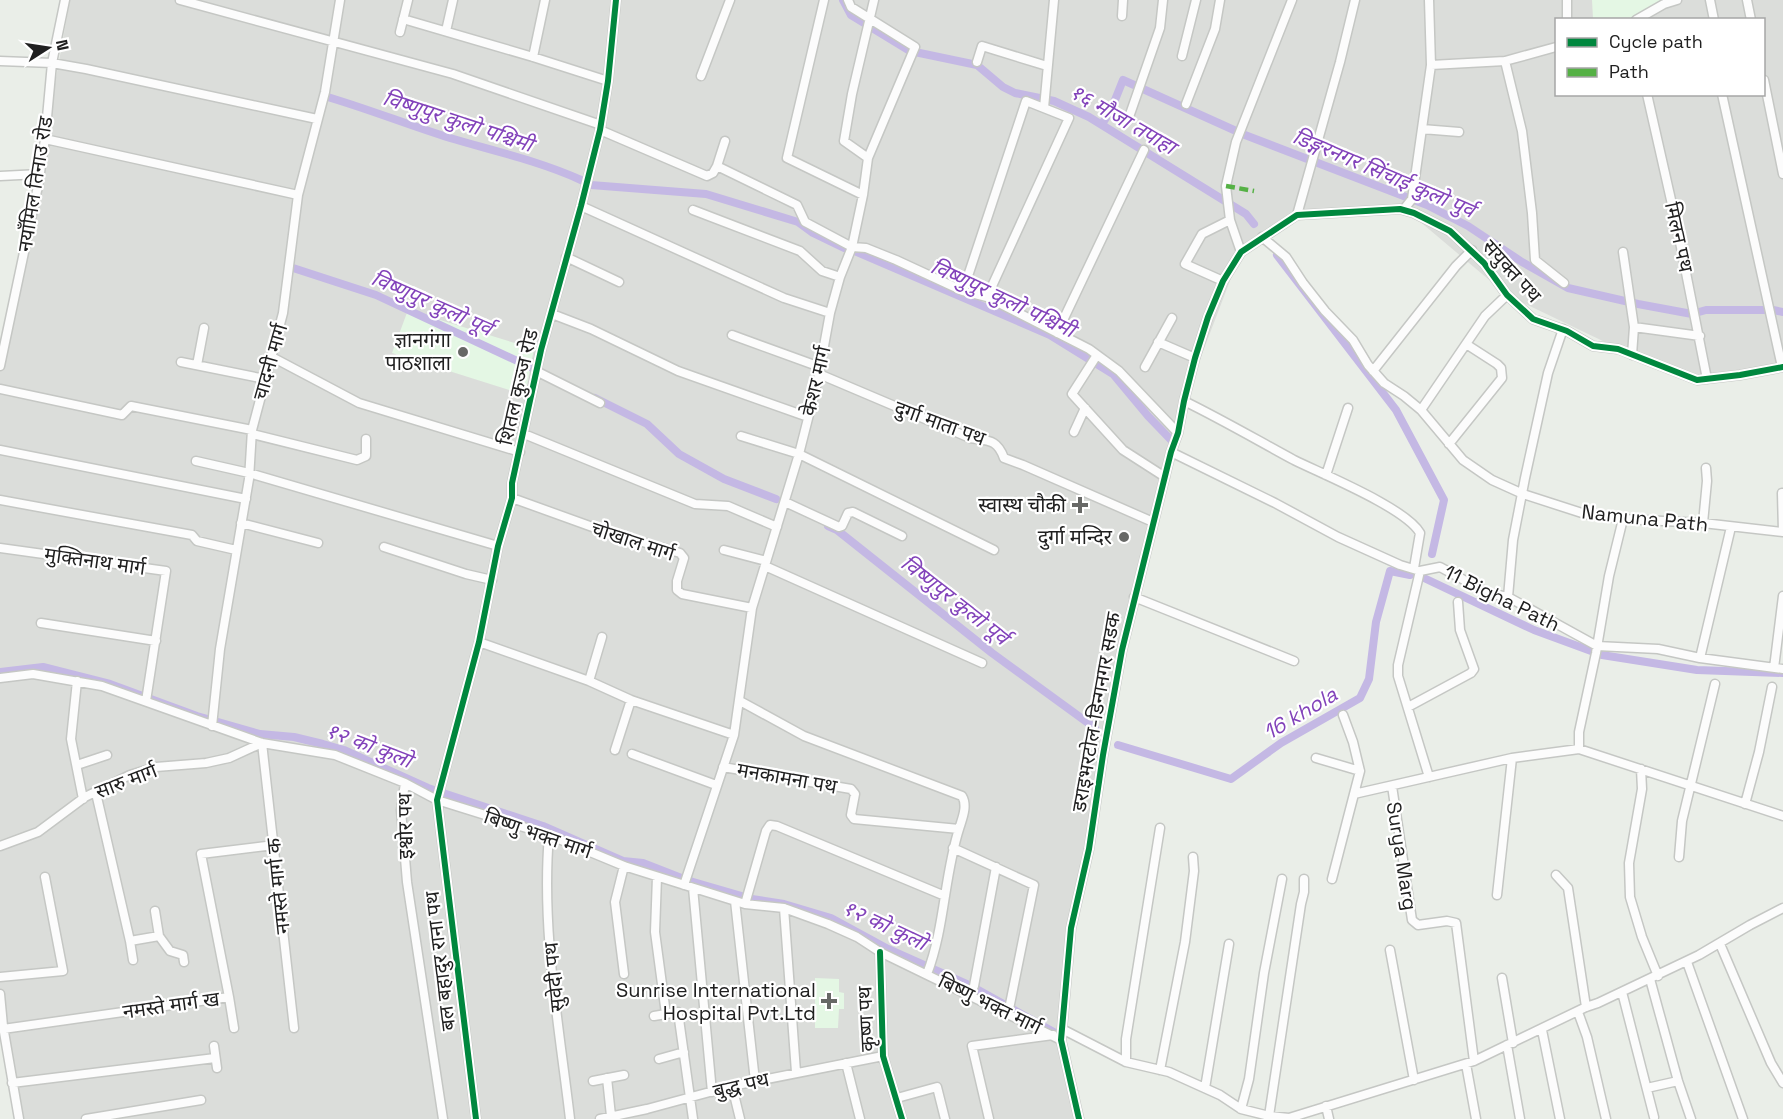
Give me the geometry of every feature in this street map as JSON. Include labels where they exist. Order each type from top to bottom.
[{"type":"street","name":"नयाँमिल तिनाउ रोड","points":[[0,366],[40,174],[52,63],[65,0]]},
{"type":"street","points":[[180,0],[453,74],[600,128],[707,176],[713,173],[717,166],[725,141]]},
{"type":"street","name":"चादनी मार्ग","points":[[212,722],[220,649],[246,499],[252,432],[284,314],[297,195],[325,92],[340,0]]},
{"type":"street","points":[[400,32],[408,0]]},
{"type":"street","points":[[446,31],[453,0]]},
{"type":"street","points":[[533,57],[545,0]]},
{"type":"street","name":"शितल कुञ्ज रोड","points":[[437,800],[479,642],[498,546],[512,498],[512,483],[541,350],[600,128],[608,81],[616,0]]},
{"type":"street","points":[[701,76],[730,0]]},
{"type":"street","points":[[824,0],[786,158],[863,195]]},
{"type":"street","points":[[848,0],[851,7],[869,19]]},
{"type":"street","points":[[868,158],[844,141],[852,94],[874,0]]},
{"type":"street","points":[[1045,100],[1053,0]]},
{"type":"street","points":[[1122,16],[1123,0]]},
{"type":"street","points":[[1128,120],[1160,28],[1163,0]]},
{"type":"street","points":[[1182,56],[1196,0]]},
{"type":"street","points":[[1186,104],[1215,29],[1220,0]]},
{"type":"street","points":[[1241,252],[1230,220],[1226,186],[1236,142],[1292,0]]},
{"type":"street","points":[[1297,215],[1355,0]]},
{"type":"street","points":[[1404,209],[1412,199],[1431,65],[1429,0]]},
{"type":"street","points":[[1567,0],[1567,18]]},
{"type":"street","points":[[1640,18],[1664,4],[1677,0]]},
{"type":"street","points":[[1710,0],[1714,18]]},
{"type":"street","points":[[1747,0],[1751,18]]},
{"type":"street","points":[[403,19],[608,81]]},
{"type":"street","name":"केशर मार्ग","points":[[687,883],[734,735],[752,609],[799,454],[830,313],[840,277],[852,247],[868,158],[915,47],[869,19]]},
{"type":"street","points":[[977,62],[982,46],[1047,66]]},
{"type":"street","points":[[1431,65],[1505,61],[1555,47]]},
{"type":"street","points":[[1505,61],[1522,131],[1535,260],[1564,283]]},
{"type":"street","points":[[0,62],[52,63],[317,119]]},
{"type":"street","points":[[1765,85],[1783,174]]},
{"type":"street","name":"मिलन पथ","points":[[1647,96],[1707,379]]},
{"type":"street","points":[[1722,96],[1783,367]]},
{"type":"street","points":[[963,291],[1026,101],[1045,100],[1069,118],[987,297]]},
{"type":"street","points":[[1422,129],[1459,132]]},
{"type":"street","points":[[45,139],[297,195]]},
{"type":"street","points":[[1057,333],[1144,150]]},
{"type":"street","points":[[717,166],[797,205],[805,222],[852,247],[866,249],[896,260],[963,291],[987,297],[1017,315],[1057,333],[1093,360],[1119,370],[1178,433]]},
{"type":"street","points":[[0,176],[40,174]]},
{"type":"street","points":[[581,206],[784,298],[830,313]]},
{"type":"street","name":"संयुक्त पथ","points":[[1241,252],[1297,215],[1404,209],[1450,231],[1472,250],[1507,295],[1533,319],[1563,329],[1593,346],[1618,349],[1696,381],[1783,367]]},
{"type":"street","points":[[693,210],[800,251],[822,271],[840,277]]},
{"type":"street","points":[[1223,281],[1185,264],[1202,234],[1230,220]]},
{"type":"street","name":"Namuna Path","points":[[1262,237],[1286,256],[1303,283],[1325,311],[1353,340],[1373,371],[1384,383],[1421,410],[1463,460],[1492,480],[1522,494],[1585,514],[1783,532]]},
{"type":"street","points":[[1373,371],[1472,250]]},
{"type":"street","name":"डराइभरटोल-डिन्गनगर सडक","points":[[1079,1119],[1057,1037],[1062,1029],[1071,928],[1089,849],[1112,699],[1134,597],[1196,358],[1208,317],[1223,281],[1241,252]]},
{"type":"street","points":[[1623,252],[1634,327],[1632,355]]},
{"type":"street","points":[[566,257],[619,282]]},
{"type":"street","points":[[1421,410],[1485,316],[1507,295]]},
{"type":"street","points":[[552,314],[591,329],[678,371],[808,417]]},
{"type":"street","points":[[1145,367],[1172,318]]},
{"type":"street","points":[[1634,327],[1699,333]]},
{"type":"street","points":[[197,365],[204,328]]},
{"type":"street","points":[[1508,597],[1513,540],[1522,494],[1548,373],[1563,329]]},
{"type":"street","name":"दुर्गा माता पथ","points":[[732,334],[819,370],[970,438],[992,441],[1000,448],[1004,458],[1153,522]]},
{"type":"street","points":[[1158,342],[1196,358]]},
{"type":"street","points":[[1449,444],[1502,378],[1501,368],[1497,364],[1466,344]]},
{"type":"street","points":[[272,357],[359,403],[520,452]]},
{"type":"street","points":[[1093,360],[1072,394],[1123,450],[1165,477]]},
{"type":"street","points":[[181,362],[265,379]]},
{"type":"street","points":[[536,371],[600,403]]},
{"type":"street","points":[[0,389],[122,415],[131,406],[252,432],[357,460],[366,456],[366,439]]},
{"type":"street","points":[[1184,401],[1379,502],[1414,524],[1420,533],[1417,569],[1398,665],[1398,676],[1429,777]]},
{"type":"street","points":[[1074,432],[1085,408]]},
{"type":"street","points":[[1326,475],[1348,408]]},
{"type":"street","points":[[524,434],[695,504],[728,506],[777,527]]},
{"type":"street","points":[[741,436],[799,454],[994,550]]},
{"type":"street","points":[[0,450],[246,499]]},
{"type":"street","name":"11 Bigha Path","points":[[1171,452],[1338,537],[1400,565],[1417,569],[1440,567],[1488,593],[1508,597],[1597,649],[1658,649],[1700,658],[1779,668]]},
{"type":"street","points":[[196,461],[249,473],[498,546]]},
{"type":"street","points":[[1703,523],[1706,468]]},
{"type":"street","points":[[1782,494],[1783,532]]},
{"type":"street","name":"चोखाल मार्ग","points":[[512,498],[598,529],[680,553],[684,558],[677,590],[682,594],[752,609]]},
{"type":"street","points":[[0,500],[192,535],[197,541],[236,550]]},
{"type":"street","points":[[785,502],[839,527],[842,526],[848,513],[853,512],[902,536]]},
{"type":"street","points":[[1579,749],[1579,732],[1597,649],[1609,576],[1623,519]]},
{"type":"street","points":[[241,523],[318,543]]},
{"type":"street","points":[[1700,658],[1731,527]]},
{"type":"street","points":[[384,547],[466,574],[492,580]]},
{"type":"street","name":"मुक्तिनाथ मार्ग","points":[[0,548],[166,571],[146,698]]},
{"type":"street","points":[[724,550],[765,564],[982,663]]},
{"type":"street","points":[[1779,668],[1783,596]]},
{"type":"street","points":[[1134,597],[1294,661]]},
{"type":"street","points":[[1408,707],[1471,673],[1474,669],[1460,630],[1458,602]]},
{"type":"street","points":[[41,623],[156,641]]},
{"type":"street","points":[[590,681],[602,637]]},
{"type":"street","points":[[479,642],[590,681],[631,700],[734,735]]},
{"type":"street","name":"बिष्णु भक्त मार्ग","points":[[0,678],[33,674],[102,686],[146,698],[262,743],[335,755],[405,783],[437,800],[549,835],[624,866],[657,877],[687,883],[745,904],[784,908],[857,937],[880,952],[929,969],[969,995],[1010,1010],[1057,1037]]},
{"type":"street","points":[[77,681],[71,739],[83,799]]},
{"type":"street","points":[[1679,857],[1682,821],[1689,786],[1715,684]]},
{"type":"street","points":[[1745,804],[1759,752],[1772,687]]},
{"type":"street","points":[[615,750],[631,700]]},
{"type":"street","points":[[740,701],[804,736],[962,796],[964,810],[953,848],[929,969]]},
{"type":"street","points":[[1332,879],[1360,771],[1343,715]]},
{"type":"street","name":"सारु मार्ग","points":[[0,846],[38,832],[83,799],[130,775],[156,767],[206,763],[229,758],[262,743]]},
{"type":"street","name":"नमस्ते मार्ग क","points":[[262,743],[294,1028]]},
{"type":"street","points":[[1354,794],[1512,758],[1579,749],[1783,816]]},
{"type":"street","points":[[632,754],[717,785]]},
{"type":"street","points":[[77,765],[107,755]]},
{"type":"street","points":[[1316,758],[1360,771]]},
{"type":"street","points":[[1497,895],[1512,758]]},
{"type":"street","name":"मनकामना पथ","points":[[723,767],[851,789],[855,794],[851,815],[854,819],[959,829]]},
{"type":"street","points":[[1641,769],[1642,789],[1629,863],[1630,897],[1654,977],[1678,1081],[1691,1119]]},
{"type":"street","name":"इश्वोर पथ","points":[[405,783],[401,810],[407,882],[442,1119]]},
{"type":"street","name":"Surya Marg","points":[[1392,786],[1412,920],[1418,925],[1447,921],[1456,923],[1476,1119]]},
{"type":"street","points":[[96,793],[133,960]]},
{"type":"street","name":"बल बहादुर राना पथ","points":[[437,800],[476,1119]]},
{"type":"street","points":[[745,904],[766,831],[770,825],[945,896]]},
{"type":"street","points":[[1126,1062],[1126,1039],[1160,828]]},
{"type":"street","name":"सुवेदी पथ","points":[[549,835],[546,869],[552,961],[570,1119]]},
{"type":"street","name":"नमस्ते मार्ग ख","points":[[3,1034],[229,997],[201,854],[274,845]]},
{"type":"street","points":[[953,848],[1034,885],[1010,1010]]},
{"type":"street","points":[[1160,1070],[1185,942],[1194,871],[1193,857]]},
{"type":"street","points":[[624,866],[615,902],[624,974]]},
{"type":"street","points":[[969,995],[974,986],[996,867]]},
{"type":"street","points":[[1556,875],[1568,888],[1582,1009],[1606,1119]]},
{"type":"street","points":[[0,977],[63,971],[45,877]]},
{"type":"street","points":[[657,877],[655,932],[666,1014]]},
{"type":"street","points":[[1241,1109],[1252,1062],[1264,973],[1282,879]]},
{"type":"street","points":[[1269,1116],[1300,904],[1304,892],[1304,879]]},
{"type":"street","points":[[687,883],[712,1092]]},
{"type":"street","points":[[735,901],[755,1081]]},
{"type":"street","points":[[784,908],[796,1072]]},
{"type":"street","points":[[1062,1029],[1126,1062],[1169,1072],[1205,1088],[1256,1116],[1289,1118],[1470,1063],[1687,962],[1783,908]]},
{"type":"street","points":[[155,911],[159,936],[170,951],[183,955],[184,962]]},
{"type":"street","points":[[130,940],[159,936]]},
{"type":"street","points":[[1205,1088],[1229,944]]},
{"type":"street","points":[[1720,944],[1771,1064],[1783,1083]]},
{"type":"street","points":[[1390,950],[1414,1080]]},
{"type":"street","name":"कृष्ण पथ","points":[[880,952],[883,1056],[902,1119]]},
{"type":"street","points":[[1687,962],[1743,1119]]},
{"type":"street","points":[[1502,978],[1521,1119]]},
{"type":"street","points":[[1622,992],[1654,1117]]},
{"type":"street","points":[[0,994],[3,1034],[19,1119]]},
{"type":"street","points":[[229,997],[234,1028]]},
{"type":"street","points":[[654,1016],[678,1012],[693,1119]]},
{"type":"street","points":[[1542,1030],[1560,1119]]},
{"type":"street","points":[[989,1119],[972,1046],[1057,1037]]},
{"type":"street","points":[[214,1046],[217,1068]]},
{"type":"street","points":[[659,1059],[684,1052]]},
{"type":"street","name":"बुद्ध पथ","points":[[600,1119],[635,1115],[690,1096],[732,1086],[883,1056]]},
{"type":"street","points":[[12,1083],[215,1058]]},
{"type":"street","points":[[846,1063],[860,1119]]},
{"type":"street","points":[[593,1081],[624,1076]]},
{"type":"street","points":[[607,1078],[611,1116]]},
{"type":"street","points":[[1647,1088],[1678,1081]]},
{"type":"street","points":[[732,1086],[740,1119]]},
{"type":"street","points":[[897,1098],[938,1087],[945,1119]]},
{"type":"street","points":[[86,1119],[201,1100]]},
{"type":"street","points":[[1326,1106],[1329,1119]]},
{"type":"shaded area","points":[[70,0],[1783,0],[1783,366],[1697,380],[1632,355],[1507,295],[1405,209],[1297,215],[1241,252],[1184,401],[1134,597],[1070,929],[1061,1040],[1078,1119],[20,1119],[0,995],[0,353],[45,139]]},
{"type":"shaded area","points":[[1592,0],[1677,0],[1640,18],[1593,18]]},
{"type":"shaded area","name":"ज्ञानगंगा पाठशाला","points":[[408,310],[534,349],[525,395],[392,353]]},
{"type":"shaded area","name":"Sunrise International Hospital Pvt.Ltd","points":[[815,978],[839,979],[839,992],[844,993],[844,1009],[839,1009],[838,1028],[815,1028]]},
{"type":"waterway","name":"१६ मौजा तपाहा","points":[[843,0],[851,15],[910,51],[977,65],[1003,87],[1015,93],[1054,101],[1089,117],[1246,214],[1254,224]]},
{"type":"waterway","name":"डिङ्गरनगर सिंचाई कुलो पुर्व","points":[[1102,124],[1111,110],[1123,80],[1245,135],[1427,205],[1468,226],[1522,262],[1568,288],[1692,314],[1706,310],[1783,312]]},
{"type":"waterway","name":"विष्णुपुर कुलो पश्चिमी","points":[[324,96],[450,138],[533,162],[581,180]]},
{"type":"waterway","name":"विष्णुपुर कुलो पश्चिमी","points":[[591,185],[706,194],[798,222],[813,233],[844,248]]},
{"type":"waterway","name":"विष्णुपुर कुलो पश्चिमी","points":[[857,252],[1050,335],[1113,374],[1174,443]]},
{"type":"waterway","name":"16 khola","points":[[1277,255],[1396,410],[1444,500],[1432,554]]},
{"type":"waterway","name":"विष्णुपुर कुलो पूर्व","points":[[290,267],[376,295],[543,373]]},
{"type":"waterway","name":"विष्णुपुर कुलो पूर्व","points":[[595,398],[647,424],[679,454],[724,479],[776,499]]},
{"type":"waterway","name":"विष्णुपुर कुलो पूर्व","points":[[828,526],[837,530],[992,653],[1095,728]]},
{"type":"waterway","name":"16 khola","points":[[1118,745],[1231,779],[1281,743],[1360,698],[1369,679],[1376,622],[1390,571],[1410,575]]},
{"type":"waterway","name":"16 khola","points":[[1424,578],[1534,630],[1602,655],[1697,670],[1783,673]]},
{"type":"waterway","name":"१२ को कुलो","points":[[0,672],[43,667],[110,684],[197,716],[260,734],[294,737],[344,750],[428,788],[543,826],[623,861],[643,863],[684,879]]},
{"type":"waterway","name":"१२ को कुलो","points":[[683,879],[831,918],[888,949],[971,986],[1059,1035]]},
{"type":"marked path","points":[[1226,186],[1254,191]]},
{"type":"cycle path","points":[[476,1119],[437,800],[479,642],[498,546],[512,498],[512,483],[541,350],[600,130],[608,81],[616,0]]},
{"type":"cycle path","points":[[1079,1119],[1061,1040],[1071,928],[1089,849],[1122,650],[1195,358],[1223,281],[1241,252],[1297,215],[1400,209],[1414,213],[1450,231],[1484,263],[1507,295],[1533,319],[1567,331],[1593,346],[1618,349],[1697,380],[1783,367]]},
{"type":"cycle path","points":[[880,952],[883,1056],[902,1119]]},
{"type":"place","name":"ज्ञानगंगा पाठशाला","points":[[463,352]]},
{"type":"place","name":"स्वास्थ चौकी","points":[[1080,505]]},
{"type":"place","name":"दुर्गा मन्दिर","points":[[1124,537]]},
{"type":"place","name":"Sunrise International Hospital Pvt.Ltd","points":[[829,1001]]}]
